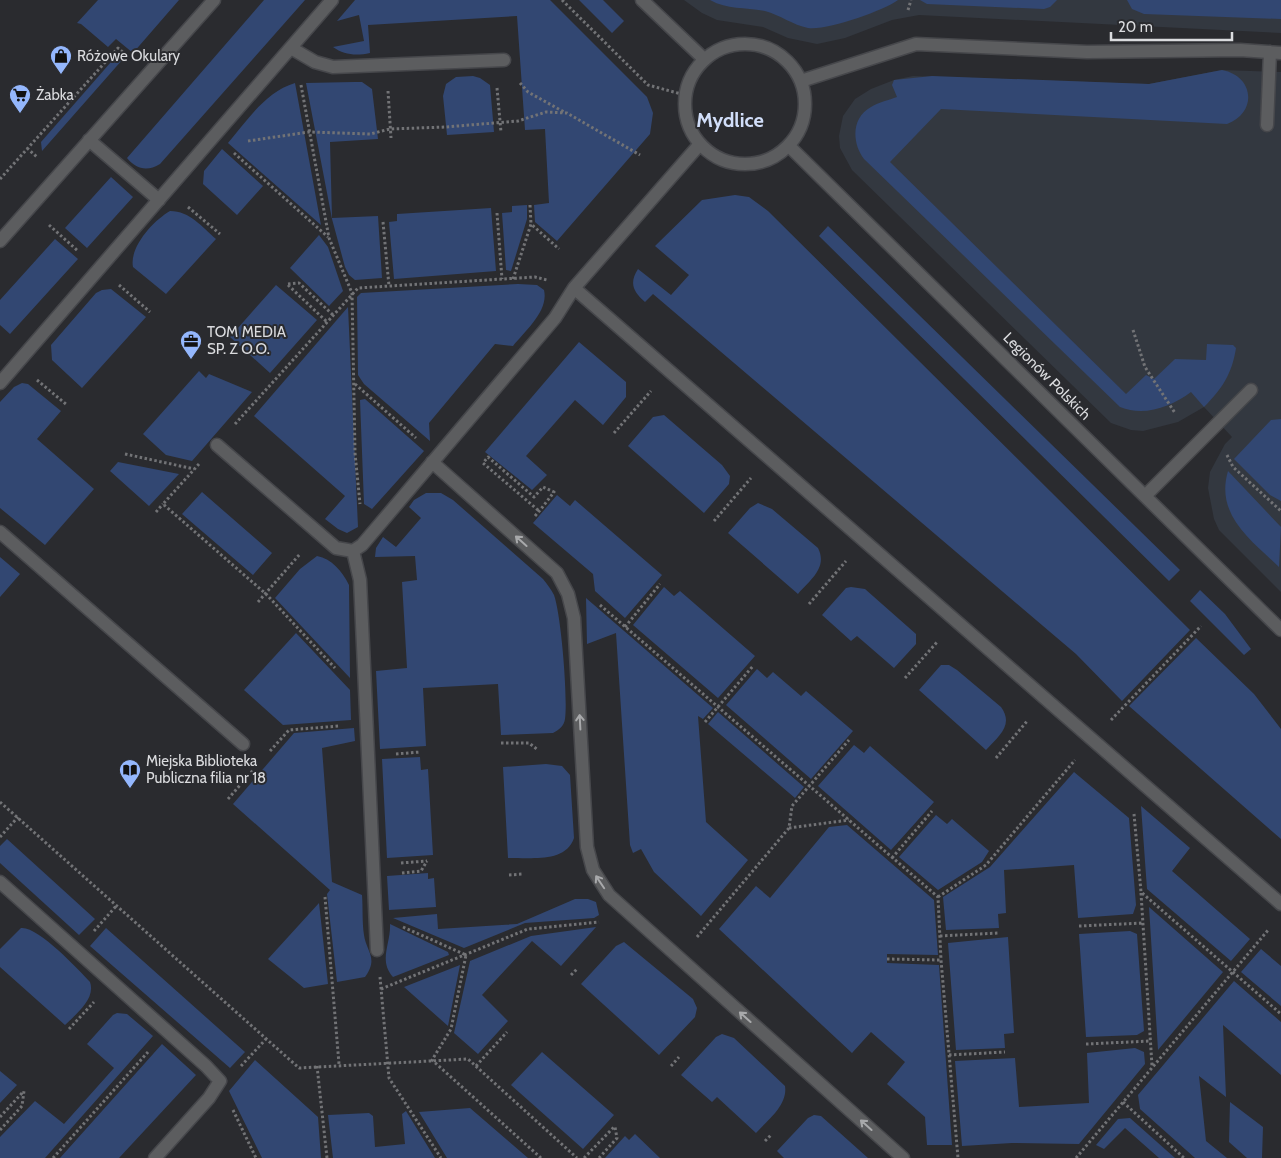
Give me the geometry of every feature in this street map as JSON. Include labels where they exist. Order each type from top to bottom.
[{"type":"street","points":[[0,242],[214,0]]},
{"type":"street","points":[[0,383],[215,136],[294,50],[332,0]]},
{"type":"street","points":[[642,0],[704,59]]},
{"type":"street","points":[[739,44],[758,45],[776,52],[791,64],[801,81],[806,98],[805,115],[799,132],[788,146],[773,158],[754,164],[734,163],[715,156],[700,144],[691,131],[686,115],[685,95],[694,72],[704,59],[720,49],[739,44]]},
{"type":"street","points":[[801,81],[916,44],[1087,52],[1276,52],[1267,125]]},
{"type":"street","points":[[294,50],[315,62],[333,67],[499,60]]},
{"type":"street","points":[[90,140],[159,200]]},
{"type":"street","points":[[217,445],[336,548],[353,550],[362,544],[375,529],[554,318],[574,288],[700,144]]},
{"type":"street","name":"Legionów Polskich","points":[[788,146],[1281,630]]},
{"type":"street","points":[[574,288],[1093,738],[1281,904]]},
{"type":"street","points":[[1145,496],[1251,390]]},
{"type":"street","points":[[434,459],[557,573],[568,594],[574,618],[587,847],[593,870],[609,895],[903,1158]]},
{"type":"street","points":[[0,532],[243,744]]},
{"type":"street","points":[[353,550],[360,580],[377,950]]},
{"type":"street","points":[[0,882],[167,1031],[220,1081],[209,1098],[155,1158]]},
{"type":"path","points":[[562,0],[648,85],[685,95]]},
{"type":"path","points":[[908,10],[911,0]]},
{"type":"path","points":[[0,179],[118,48]]},
{"type":"path","points":[[294,50],[329,238],[352,294],[355,453],[361,512],[365,520],[375,529]]},
{"type":"path","points":[[499,60],[528,92],[640,155]]},
{"type":"path","points":[[499,60],[500,122],[502,132]]},
{"type":"path","points":[[386,65],[391,138]]},
{"type":"path","points":[[226,146],[263,137],[308,132],[370,134],[390,129],[446,128],[518,120],[546,112],[567,113]]},
{"type":"path","points":[[215,136],[329,238]]},
{"type":"path","points":[[168,190],[220,234]]},
{"type":"path","points":[[513,279],[530,224],[530,205]]},
{"type":"path","points":[[29,209],[150,312]]},
{"type":"path","points":[[496,214],[502,279]]},
{"type":"path","points":[[383,222],[389,286]]},
{"type":"path","points":[[530,224],[559,249]]},
{"type":"path","points":[[243,415],[358,288],[534,277]]},
{"type":"path","points":[[327,322],[288,284],[299,284],[333,315]]},
{"type":"path","points":[[1133,330],[1145,367],[1175,413]]},
{"type":"path","points":[[22,357],[30,375],[67,406]]},
{"type":"path","points":[[614,433],[670,370]]},
{"type":"path","points":[[354,384],[434,459]]},
{"type":"path","points":[[156,512],[217,445]]},
{"type":"path","points":[[125,454],[195,469]]},
{"type":"path","points":[[1227,455],[1233,467],[1281,510]]},
{"type":"path","points":[[539,511],[483,463],[488,457],[534,497],[543,487],[554,492],[544,506]]},
{"type":"path","points":[[714,521],[770,457]]},
{"type":"path","points":[[164,504],[266,594],[335,668]]},
{"type":"path","points":[[258,602],[319,533]]},
{"type":"path","points":[[809,604],[864,540]]},
{"type":"path","points":[[625,627],[660,584]]},
{"type":"path","points":[[597,603],[938,896],[941,960],[958,1158]]},
{"type":"path","points":[[905,678],[957,620]]},
{"type":"path","points":[[938,896],[986,865],[1093,738],[1201,626]]},
{"type":"path","points":[[705,722],[753,666]]},
{"type":"path","points":[[996,758],[1047,698]]},
{"type":"path","points":[[264,758],[289,730],[367,724]]},
{"type":"path","points":[[679,959],[789,828],[792,806],[849,740]]},
{"type":"path","points":[[502,743],[529,743],[538,750]]},
{"type":"path","points":[[409,753],[420,752]]},
{"type":"path","points":[[228,800],[258,765]]},
{"type":"path","points":[[1130,771],[1141,892],[1152,1067]]},
{"type":"path","points":[[0,802],[299,1068],[339,1064],[468,1059],[577,1158]]},
{"type":"path","points":[[892,858],[932,811]]},
{"type":"path","points":[[0,837],[18,818]]},
{"type":"path","points":[[789,828],[849,820]]},
{"type":"path","points":[[416,862],[427,861]]},
{"type":"path","points":[[509,875],[523,874]]},
{"type":"path","points":[[1141,892],[1281,1014]]},
{"type":"path","points":[[324,897],[339,1064]]},
{"type":"path","points":[[101,922],[117,905]]},
{"type":"path","points":[[376,915],[466,955]]},
{"type":"path","points":[[382,989],[528,929],[601,922]]},
{"type":"path","points":[[1076,1158],[1275,922]]},
{"type":"path","points":[[1079,926],[1143,923]]},
{"type":"path","points":[[940,936],[999,933]]},
{"type":"path","points":[[432,1060],[451,1029],[466,955]]},
{"type":"path","points":[[887,959],[941,960]]},
{"type":"path","points":[[379,969],[386,1062],[389,1078],[441,1158]]},
{"type":"path","points":[[571,975],[577,969]]},
{"type":"path","points":[[70,1029],[112,982]]},
{"type":"path","points":[[53,1158],[167,1031]]},
{"type":"path","points":[[476,1066],[507,1032]]},
{"type":"path","points":[[249,1057],[266,1038]]},
{"type":"path","points":[[1086,1044],[1151,1041]]},
{"type":"path","points":[[949,1055],[1005,1052]]},
{"type":"path","points":[[671,1066],[679,1057]]},
{"type":"path","points":[[432,1060],[541,1158]]},
{"type":"path","points":[[317,1066],[327,1158]]},
{"type":"path","points":[[220,1081],[256,1158]]},
{"type":"path","points":[[0,1117],[24,1091],[22,1106],[0,1130]]},
{"type":"path","points":[[1123,1102],[1184,1158]]},
{"type":"path","points":[[584,1158],[614,1127],[617,1138],[599,1158]]},
{"type":"path","points":[[766,1141],[771,1135]]},
{"type":"shaded area","points":[[98,0],[179,0],[133,53],[116,39],[108,47],[81,24],[77,23]]},
{"type":"shaded area","points":[[264,0],[305,0],[160,164],[146,169],[134,165],[127,158]]},
{"type":"shaded area","points":[[355,0],[550,0],[647,97],[653,113],[650,134],[557,241],[535,222],[534,205],[549,203],[545,129],[525,130],[517,16],[368,25],[370,53],[350,54],[341,52],[333,47],[364,41],[359,15],[337,21]]},
{"type":"shaded area","points":[[579,0],[603,0],[624,21],[612,33]]},
{"type":"shaded area","points":[[684,0],[1281,0],[1281,33],[919,15],[892,20],[845,38],[817,44],[788,38],[763,27],[717,20],[702,13]]},
{"type":"shaded area","points":[[710,0],[898,0],[854,19],[828,26],[808,28],[765,11],[730,7]]},
{"type":"shaded area","points":[[920,0],[1057,0],[1050,7],[1044,9],[927,4]]},
{"type":"shaded area","points":[[1127,0],[1281,0],[1281,19],[1144,14],[1132,9]]},
{"type":"shaded area","points":[[118,54],[123,59],[42,151],[41,142]]},
{"type":"shaded area","points":[[1222,70],[1281,72],[1281,592],[1219,530],[1214,519],[1208,488],[1210,472],[1225,444],[1232,437],[1204,407],[1178,422],[1143,431],[1131,430],[1111,423],[852,170],[840,148],[839,136],[843,116],[855,99],[871,89],[894,80],[913,76],[1149,84]]},
{"type":"shaded area","points":[[1222,70],[1241,79],[1248,95],[1244,111],[1227,124],[941,109],[890,162],[1126,394],[1146,375],[1154,379],[1175,359],[1206,360],[1207,344],[1233,345],[1236,348],[1229,373],[1216,394],[1204,407],[1191,392],[1166,406],[1148,411],[1129,410],[1120,407],[864,159],[857,146],[856,131],[860,118],[871,107],[897,97],[892,85],[894,80],[932,76],[1149,84]]},
{"type":"shaded area","points":[[473,76],[480,78],[490,85],[494,132],[447,135],[443,96],[446,84],[456,77]]},
{"type":"shaded area","points":[[362,82],[372,89],[378,139],[330,142],[332,218],[378,216],[382,278],[355,280],[349,275],[345,267],[332,219],[306,83]]},
{"type":"shaded area","points":[[295,83],[321,225],[228,143],[266,100],[284,87]]},
{"type":"shaded area","points":[[222,149],[263,186],[237,215],[203,184],[204,171]]},
{"type":"shaded area","points":[[111,177],[133,197],[87,248],[65,228]]},
{"type":"shaded area","points":[[735,195],[749,197],[768,211],[1190,630],[1122,701],[1076,654],[653,294],[645,302],[638,294],[633,283],[638,269],[671,295],[689,275],[655,246],[702,200]]},
{"type":"shaded area","points":[[527,205],[527,219],[511,271],[506,270],[502,213],[512,212],[512,206]]},
{"type":"shaded area","points":[[491,208],[496,271],[394,279],[389,222],[397,221],[397,214]]},
{"type":"shaded area","points":[[170,211],[190,217],[216,239],[166,294],[133,267],[133,259],[139,243],[150,227]]},
{"type":"shaded area","points":[[828,226],[1180,570],[1169,581],[819,236]]},
{"type":"shaded area","points":[[319,235],[328,247],[343,291],[329,306],[290,268]]},
{"type":"shaded area","points":[[55,239],[78,259],[10,334],[0,325],[0,300]]},
{"type":"shaded area","points":[[518,284],[537,285],[544,290],[545,298],[540,313],[513,346],[495,344],[429,423],[430,441],[364,384],[358,375],[357,297],[361,293]]},
{"type":"shaded area","points":[[276,285],[317,320],[270,373],[230,337]]},
{"type":"shaded area","points":[[111,289],[146,317],[82,388],[52,360],[51,345],[96,293]]},
{"type":"shaded area","points":[[348,307],[358,527],[347,533],[325,519],[345,496],[254,416]]},
{"type":"shaded area","points":[[579,342],[626,382],[626,397],[603,425],[575,400],[526,456],[547,475],[532,490],[485,452]]},
{"type":"shaded area","points":[[199,371],[206,378],[209,374],[252,392],[192,461],[166,455],[143,434]]},
{"type":"shaded area","points":[[22,383],[28,384],[61,411],[37,439],[94,489],[45,545],[0,508],[0,402],[14,387]]},
{"type":"shaded area","points":[[365,399],[424,451],[372,509],[364,504],[360,400]]},
{"type":"shaded area","points":[[664,415],[722,465],[730,476],[729,484],[704,513],[628,446],[653,417]]},
{"type":"shaded area","points":[[1281,419],[1281,501],[1270,495],[1234,459],[1271,420]]},
{"type":"shaded area","points":[[118,462],[179,474],[149,506],[110,471]]},
{"type":"shaded area","points":[[1228,471],[1281,527],[1279,567],[1247,536],[1231,514],[1225,487]]},
{"type":"shaded area","points":[[202,492],[272,553],[253,575],[182,514]]},
{"type":"shaded area","points":[[426,493],[441,493],[453,500],[543,579],[554,595],[561,637],[566,708],[564,724],[553,733],[501,735],[498,684],[423,688],[426,746],[380,749],[376,671],[407,668],[402,582],[417,580],[415,556],[375,557],[376,548],[383,537],[396,547],[421,518],[409,507],[414,500]]},
{"type":"shaded area","points":[[557,495],[570,506],[575,500],[662,575],[625,618],[595,591],[593,574],[533,523]]},
{"type":"shaded area","points":[[758,503],[772,509],[818,548],[821,555],[819,568],[798,594],[728,533],[750,508]]},
{"type":"shaded area","points":[[317,556],[336,566],[349,585],[350,678],[275,598],[300,569]]},
{"type":"shaded area","points":[[0,557],[20,574],[0,597]]},
{"type":"shaded area","points":[[664,587],[674,596],[680,591],[755,656],[718,698],[633,625]]},
{"type":"shaded area","points":[[846,588],[865,589],[916,634],[916,644],[894,668],[857,636],[851,641],[822,615]]},
{"type":"shaded area","points":[[1200,590],[1225,614],[1251,649],[1244,655],[1190,601]]},
{"type":"shaded area","points":[[586,598],[713,708],[703,719],[698,716],[706,822],[748,860],[701,916],[654,872],[641,849],[633,853],[630,845],[616,633],[587,644]]},
{"type":"shaded area","points":[[296,633],[350,690],[351,720],[283,725],[244,690]]},
{"type":"shaded area","points":[[1196,638],[1254,694],[1281,729],[1281,839],[1129,706]]},
{"type":"shaded area","points":[[941,665],[949,665],[957,670],[1001,707],[1005,713],[1006,719],[1003,730],[986,750],[919,690]]},
{"type":"shaded area","points":[[757,669],[767,678],[773,672],[801,696],[806,691],[853,731],[811,779],[726,705]]},
{"type":"shaded area","points":[[718,712],[804,787],[795,798],[708,724]]},
{"type":"shaded area","points":[[354,728],[355,741],[322,748],[332,882],[362,895],[364,935],[371,965],[365,977],[337,982],[327,894],[330,890],[233,804],[294,733]]},
{"type":"shaded area","points":[[854,745],[864,753],[870,746],[934,802],[891,850],[818,786]]},
{"type":"shaded area","points":[[420,757],[421,770],[428,769],[433,855],[387,858],[382,759]]},
{"type":"shaded area","points":[[546,764],[562,766],[570,775],[574,838],[563,852],[555,855],[536,858],[508,858],[503,767]]},
{"type":"shaded area","points":[[1074,772],[1129,818],[1136,905],[1133,914],[1078,918],[1074,865],[1004,870],[1006,913],[998,914],[999,928],[946,930],[943,897],[990,867]]},
{"type":"shaded area","points":[[1141,806],[1190,848],[1172,871],[1250,939],[1231,961],[1147,889]]},
{"type":"shaded area","points":[[936,815],[947,824],[952,819],[989,851],[982,862],[938,890],[899,857]]},
{"type":"shaded area","points":[[847,825],[934,900],[938,955],[887,954],[887,963],[939,965],[952,1145],[927,1145],[925,1117],[887,1084],[905,1062],[871,1032],[852,1053],[719,929],[756,886],[770,898],[829,827]]},
{"type":"shaded area","points":[[7,839],[95,919],[79,935],[0,863],[0,846]]},
{"type":"shaded area","points":[[428,873],[428,879],[434,878],[436,907],[389,910],[387,876]]},
{"type":"shaded area","points":[[575,899],[588,899],[596,902],[599,915],[594,918],[525,923],[464,948],[393,918],[437,914],[438,929],[517,924]]},
{"type":"shaded area","points":[[319,903],[328,984],[304,988],[268,959]]},
{"type":"shaded area","points":[[1149,907],[1223,972],[1158,1050]]},
{"type":"shaded area","points":[[390,924],[448,952],[449,955],[393,977],[386,964]]},
{"type":"shaded area","points":[[596,927],[561,966],[532,941],[482,995],[508,1021],[478,1054],[454,1033],[470,961],[531,936]]},
{"type":"shaded area","points":[[21,928],[28,929],[47,941],[90,982],[91,988],[88,1000],[65,1025],[0,967],[0,949]]},
{"type":"shaded area","points":[[106,928],[245,1052],[230,1068],[90,946]]},
{"type":"shaded area","points":[[1130,931],[1137,934],[1144,1031],[1137,1035],[1086,1037],[1079,934]]},
{"type":"shaded area","points":[[1008,937],[1014,1033],[1004,1034],[1005,1048],[956,1050],[948,943]]},
{"type":"shaded area","points":[[624,942],[693,999],[697,1008],[695,1017],[659,1055],[581,984],[616,946]]},
{"type":"shaded area","points":[[1261,949],[1281,966],[1281,1006],[1241,972]]},
{"type":"shaded area","points":[[460,965],[448,1026],[404,987]]},
{"type":"shaded area","points":[[1234,981],[1281,1022],[1281,1075],[1223,1025],[1226,1097],[1199,1076],[1206,1141],[1227,1158],[1195,1158],[1140,1109],[1138,1095]]},
{"type":"shaded area","points":[[117,1013],[127,1014],[153,1036],[45,1158],[0,1158],[0,1137],[35,1101],[64,1124],[114,1068],[87,1044]]},
{"type":"shaded area","points":[[722,1034],[734,1038],[785,1086],[785,1093],[780,1106],[756,1133],[717,1097],[712,1102],[681,1075],[716,1037]]},
{"type":"shaded area","points":[[162,1044],[196,1075],[119,1158],[60,1158]]},
{"type":"shaded area","points":[[1135,1048],[1144,1052],[1145,1064],[1079,1144],[1012,1143],[962,1146],[955,1061],[1015,1058],[1019,1107],[1089,1103],[1087,1053]]},
{"type":"shaded area","points":[[542,1052],[614,1115],[583,1149],[511,1085]]},
{"type":"shaded area","points":[[255,1060],[318,1117],[321,1158],[262,1158],[229,1091]]},
{"type":"shaded area","points":[[0,1071],[17,1085],[0,1103]]},
{"type":"shaded area","points":[[1230,1102],[1263,1127],[1262,1158],[1247,1158],[1229,1142]]},
{"type":"shaded area","points":[[470,1108],[528,1158],[447,1158],[419,1112]]},
{"type":"shaded area","points":[[406,1111],[435,1158],[333,1158],[328,1115],[369,1113],[373,1116],[375,1147],[405,1144],[402,1114]]},
{"type":"shaded area","points":[[814,1115],[821,1116],[868,1158],[784,1158],[777,1151],[808,1118]]},
{"type":"shaded area","points":[[1130,1118],[1175,1158],[1159,1158],[1125,1128],[1104,1149],[1096,1145],[1118,1119]]},
{"type":"shaded area","points":[[635,1134],[660,1158],[605,1158],[625,1136],[629,1140]]},
{"type":"place","name":"Różowe Okulary","points":[[61,75]]},
{"type":"place","name":"Żabka","points":[[20,114]]},
{"type":"place","name":"TOM MEDIA SP. Z O.O.","points":[[191,360]]},
{"type":"place","name":"Miejska Biblioteka Publiczna filia nr 18","points":[[130,789]]},
{"type":"district","name":"Mydlice","points":[[730,120]]}]
